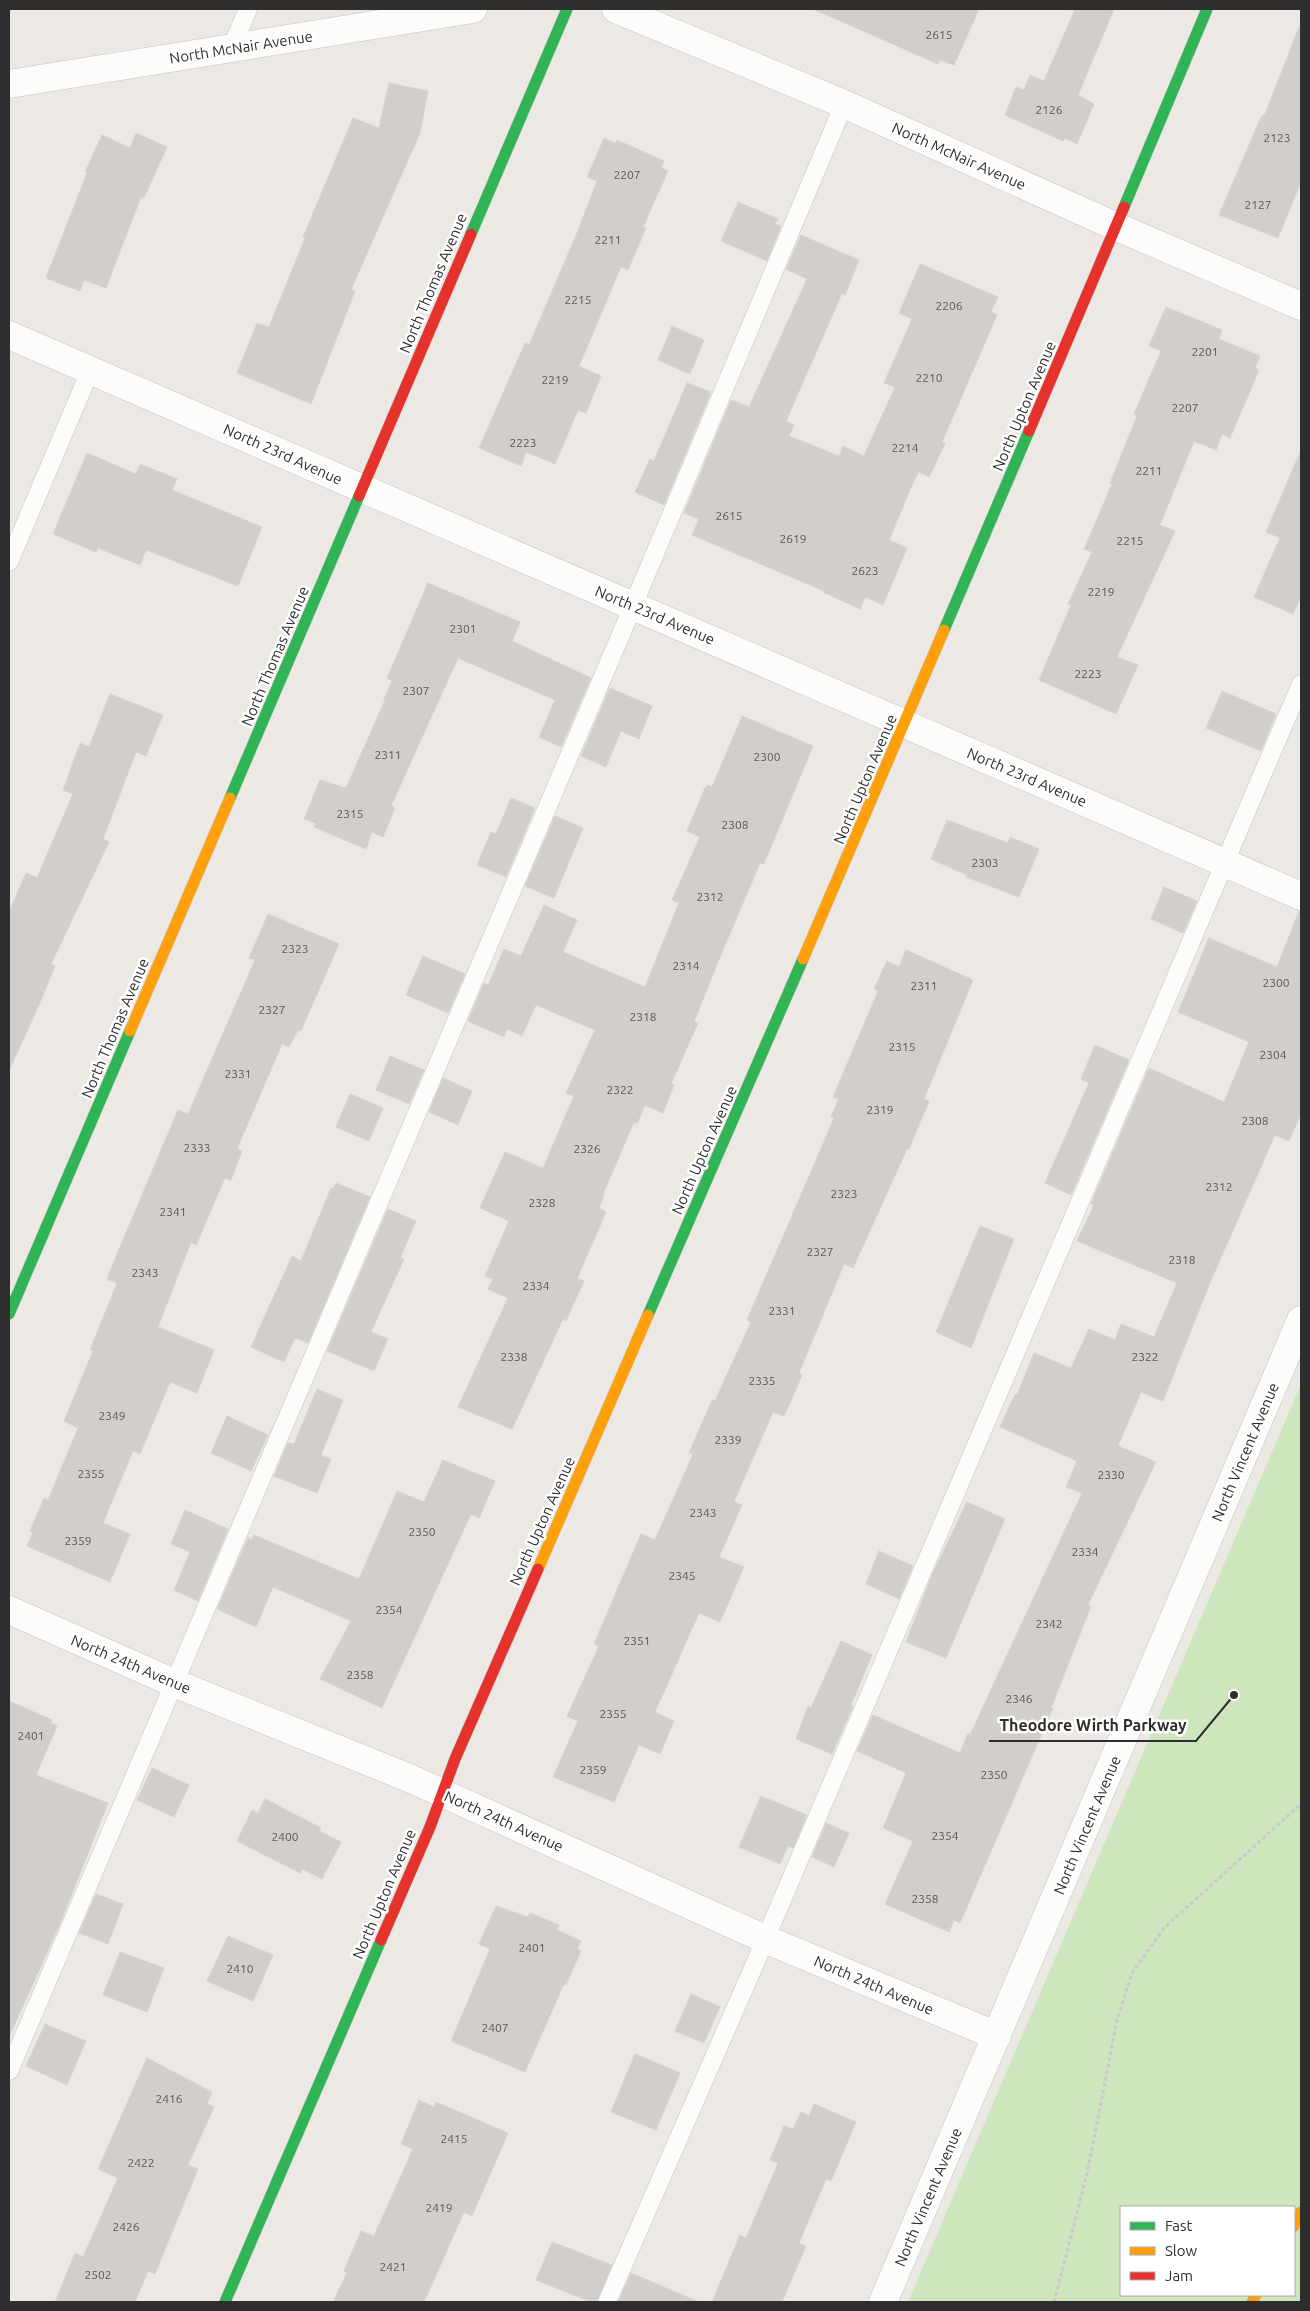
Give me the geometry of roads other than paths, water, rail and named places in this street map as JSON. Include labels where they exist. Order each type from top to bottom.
[{"type":"street","name":"North McNair Avenue","points":[[9,84],[473,9]]},
{"type":"street","name":"North Thomas Avenue","points":[[9,1314],[567,9]]},
{"type":"street","name":"North McNair Avenue","points":[[616,9],[844,104],[1117,227],[1301,306]]},
{"type":"street","name":"North Upton Avenue","points":[[225,2302],[443,1793],[459,1749],[905,724],[1117,227],[1207,9]]},
{"type":"street","name":"North 23rd Avenue","points":[[9,335],[1301,896]]},
{"type":"street","name":"North Vincent Avenue","points":[[883,2302],[1301,1320]]},
{"type":"street","name":"North 24th Avenue","points":[[9,1610],[174,1683],[443,1793],[765,1939],[997,2036]]},
{"type":"street","points":[[1295,2224],[1301,2212]]},
{"type":"lane","points":[[231,49],[248,9]]},
{"type":"lane","points":[[9,2071],[633,606],[844,104]]},
{"type":"lane","points":[[9,562],[90,370]]},
{"type":"lane","points":[[607,2302],[765,1939],[1301,684]]},
{"type":"place","name":"Theodore Wirth Parkway","points":[[1234,1695]]}]
